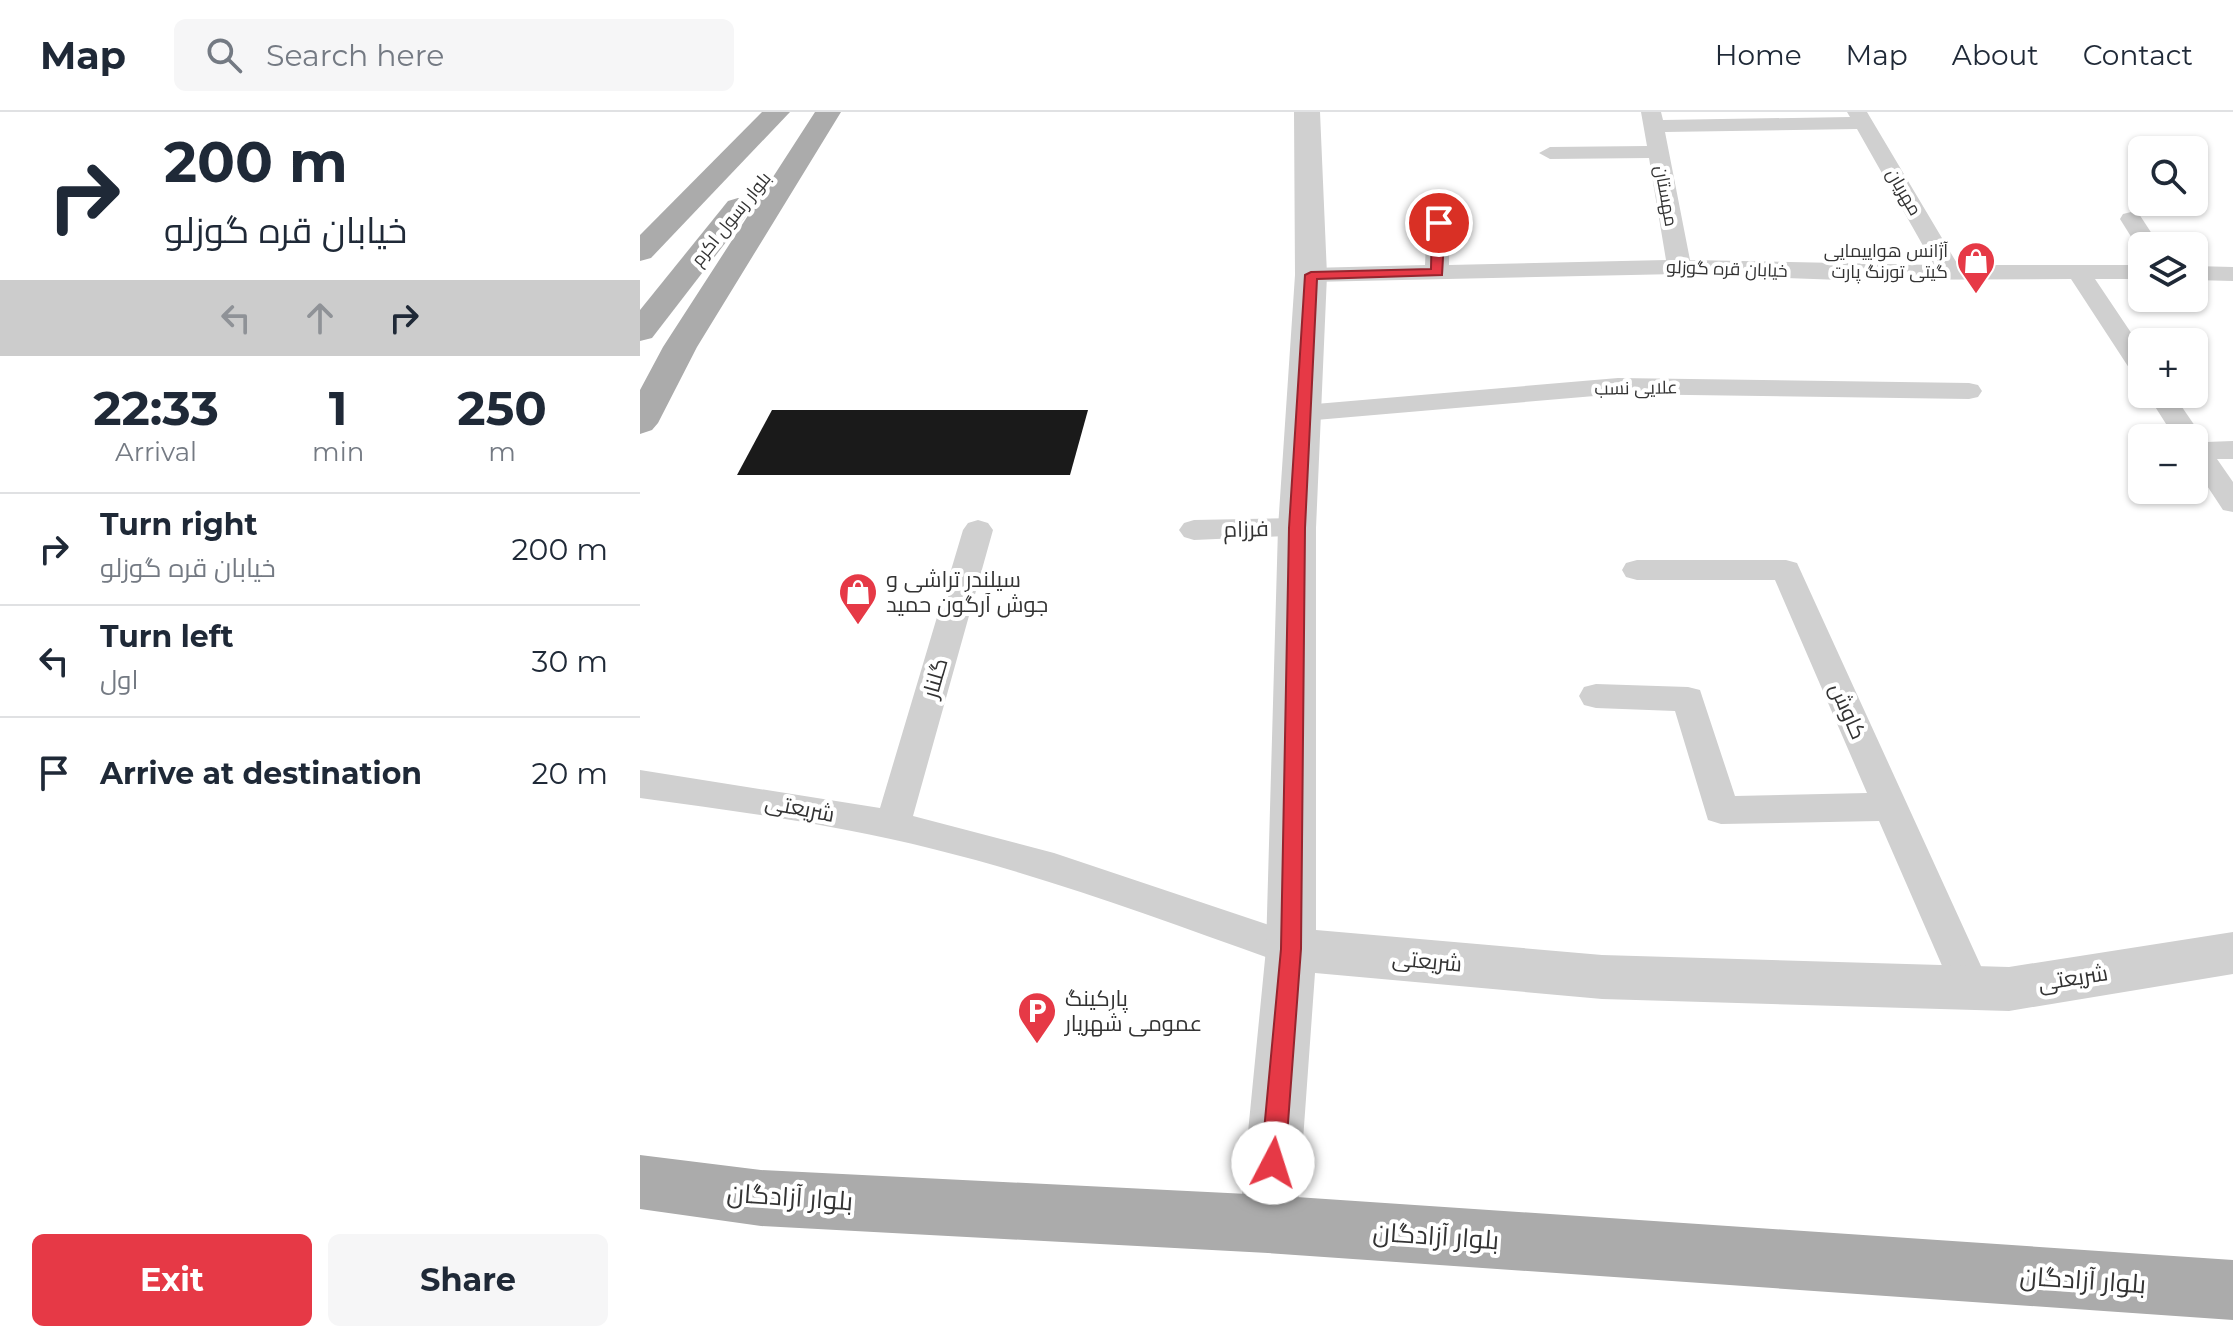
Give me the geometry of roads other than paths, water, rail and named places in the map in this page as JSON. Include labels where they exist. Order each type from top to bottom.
[{"type":"main road","name":"بلوار رسول اکرم","points":[[640,252],[777,112]]},
{"type":"main road","name":"بلوار رسول اکرم","points":[[640,331],[752,189],[827,112]]},
{"type":"main road","points":[[640,423],[680,347],[827,112]]},
{"type":"main road","points":[[640,388],[680,347]]},
{"type":"main road","name":"بلوار آزادگان","points":[[640,1182],[761,1198],[1268,1224],[2233,1290]]},
{"type":"street","points":[[1268,1224],[1291,949],[1297,528],[1311,275],[1307,112]]},
{"type":"street","name":"مهستان","points":[[1679,267],[1653,119],[1861,118]]},
{"type":"street","name":"مهریان","points":[[1861,118],[1950,272]]},
{"type":"street","points":[[1550,153],[1659,152]]},
{"type":"street","points":[[1437,273],[1439,199]]},
{"type":"street","points":[[2131,219],[2139,232]]},
{"type":"street","name":"خیابان قره گوزلو","points":[[1311,275],[1679,267],[2128,272]]},
{"type":"street","points":[[2078,272],[2128,347]]},
{"type":"street","points":[[2208,273],[2233,274]]},
{"type":"street","name":"علایی نسب","points":[[1304,413],[1618,386],[1969,391]]},
{"type":"street","points":[[2208,447],[2233,450]]},
{"type":"street","points":[[2208,466],[2233,503]]},
{"type":"street","name":"فرزام","points":[[1194,530],[1297,528]]},
{"type":"street","name":"گلنار","points":[[892,827],[978,530]]},
{"type":"street","name":"کاوش","points":[[1637,570],[1786,570],[1971,988]]},
{"type":"street","points":[[1596,696],[1688,699],[1721,810],[1890,807]]},
{"type":"street","name":"شریعتی","points":[[640,784],[787,803],[973,845],[1103,884],[1291,949],[1602,977],[2009,989],[2233,953]]},
{"type":"place","name":"آژانس هواپیمایی گیتی تورنگ پارت","points":[[1976,295]]},
{"type":"place","name":"سیلندر تراشی و جوش آرگون حمید","points":[[858,626]]},
{"type":"place","name":"پارکینگ عمومی شهریار","points":[[1037,1045]]}]
